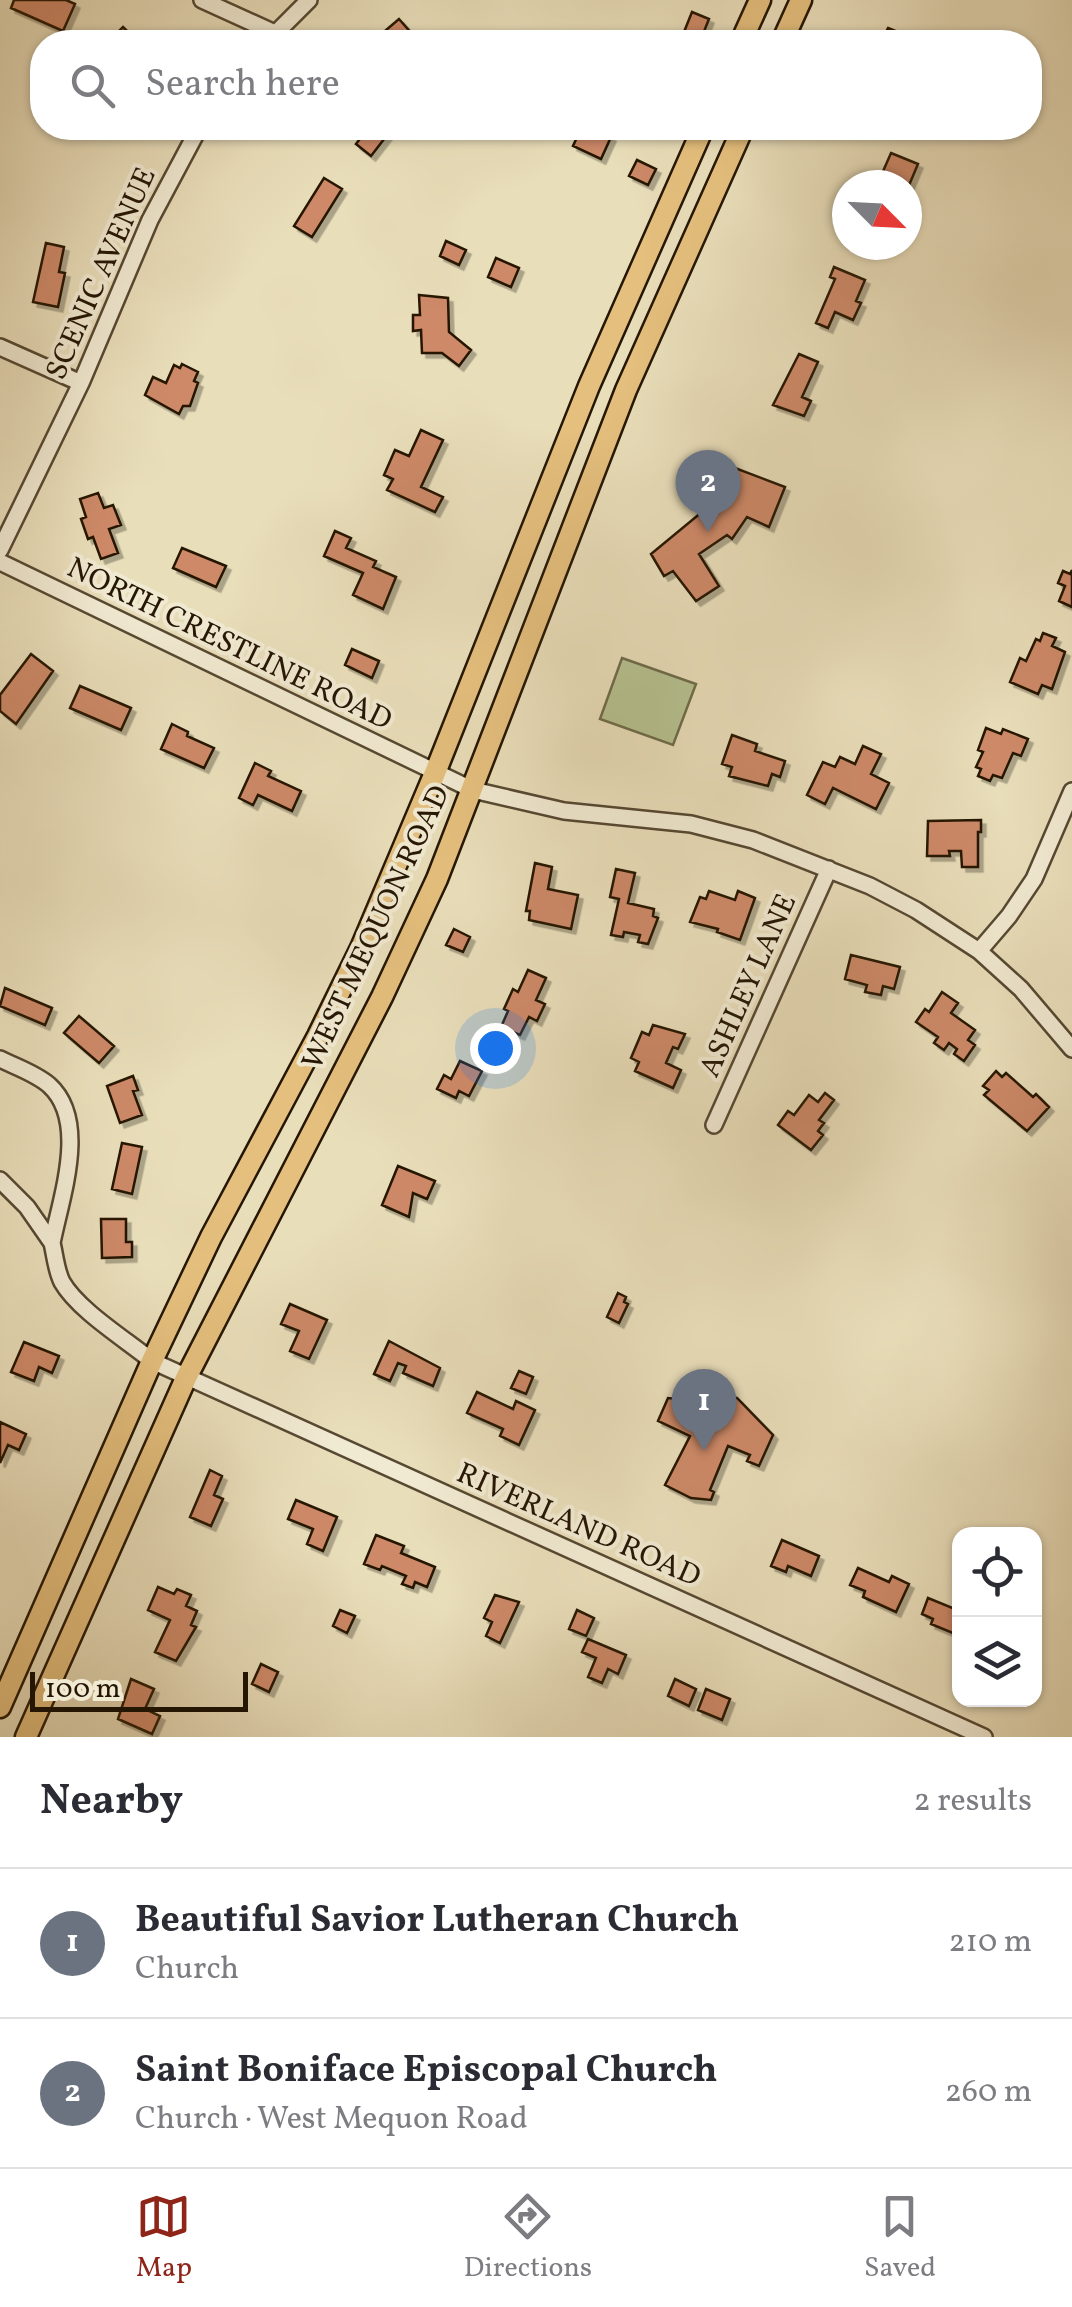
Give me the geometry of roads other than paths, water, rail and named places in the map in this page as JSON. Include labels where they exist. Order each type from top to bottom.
[{"type":"main road","points":[[746,30],[760,0]]},
{"type":"main road","points":[[787,30],[800,0]]},
{"type":"main road","name":"WEST MEQUON ROAD","points":[[0,1708],[152,1361],[211,1237],[335,1000],[436,773],[550,479],[698,140]]},
{"type":"main road","name":"WEST MEQUON ROAD","points":[[26,1737],[186,1378],[382,996],[437,880],[626,390],[739,140]]},
{"type":"street","points":[[202,0],[256,30]]},
{"type":"street","points":[[279,30],[308,0]]},
{"type":"street","name":"SCENIC AVENUE","points":[[0,550],[81,383],[150,220],[192,140]]},
{"type":"street","points":[[0,347],[81,383]]},
{"type":"street","name":"NORTH CRESTLINE ROAD","points":[[0,562],[473,790],[564,811],[691,824],[753,840],[830,868],[916,910],[978,951],[1022,989],[1072,1049]]},
{"type":"street","points":[[978,951],[1034,879],[1072,791]]},
{"type":"street","name":"ASHLEY LANE","points":[[714,1125],[830,868]]},
{"type":"street","points":[[0,1060],[50,1086],[66,1108],[72,1132],[52,1243]]},
{"type":"street","points":[[0,1180],[27,1207],[52,1243]]},
{"type":"street","name":"RIVERLAND ROAD","points":[[52,1243],[60,1278],[77,1304],[152,1361],[984,1737]]},
{"type":"place","name":"Saint Boniface Episcopal Church","points":[[708,532]]},
{"type":"place","name":"Beautiful Savior Lutheran Church","points":[[704,1451]]}]
